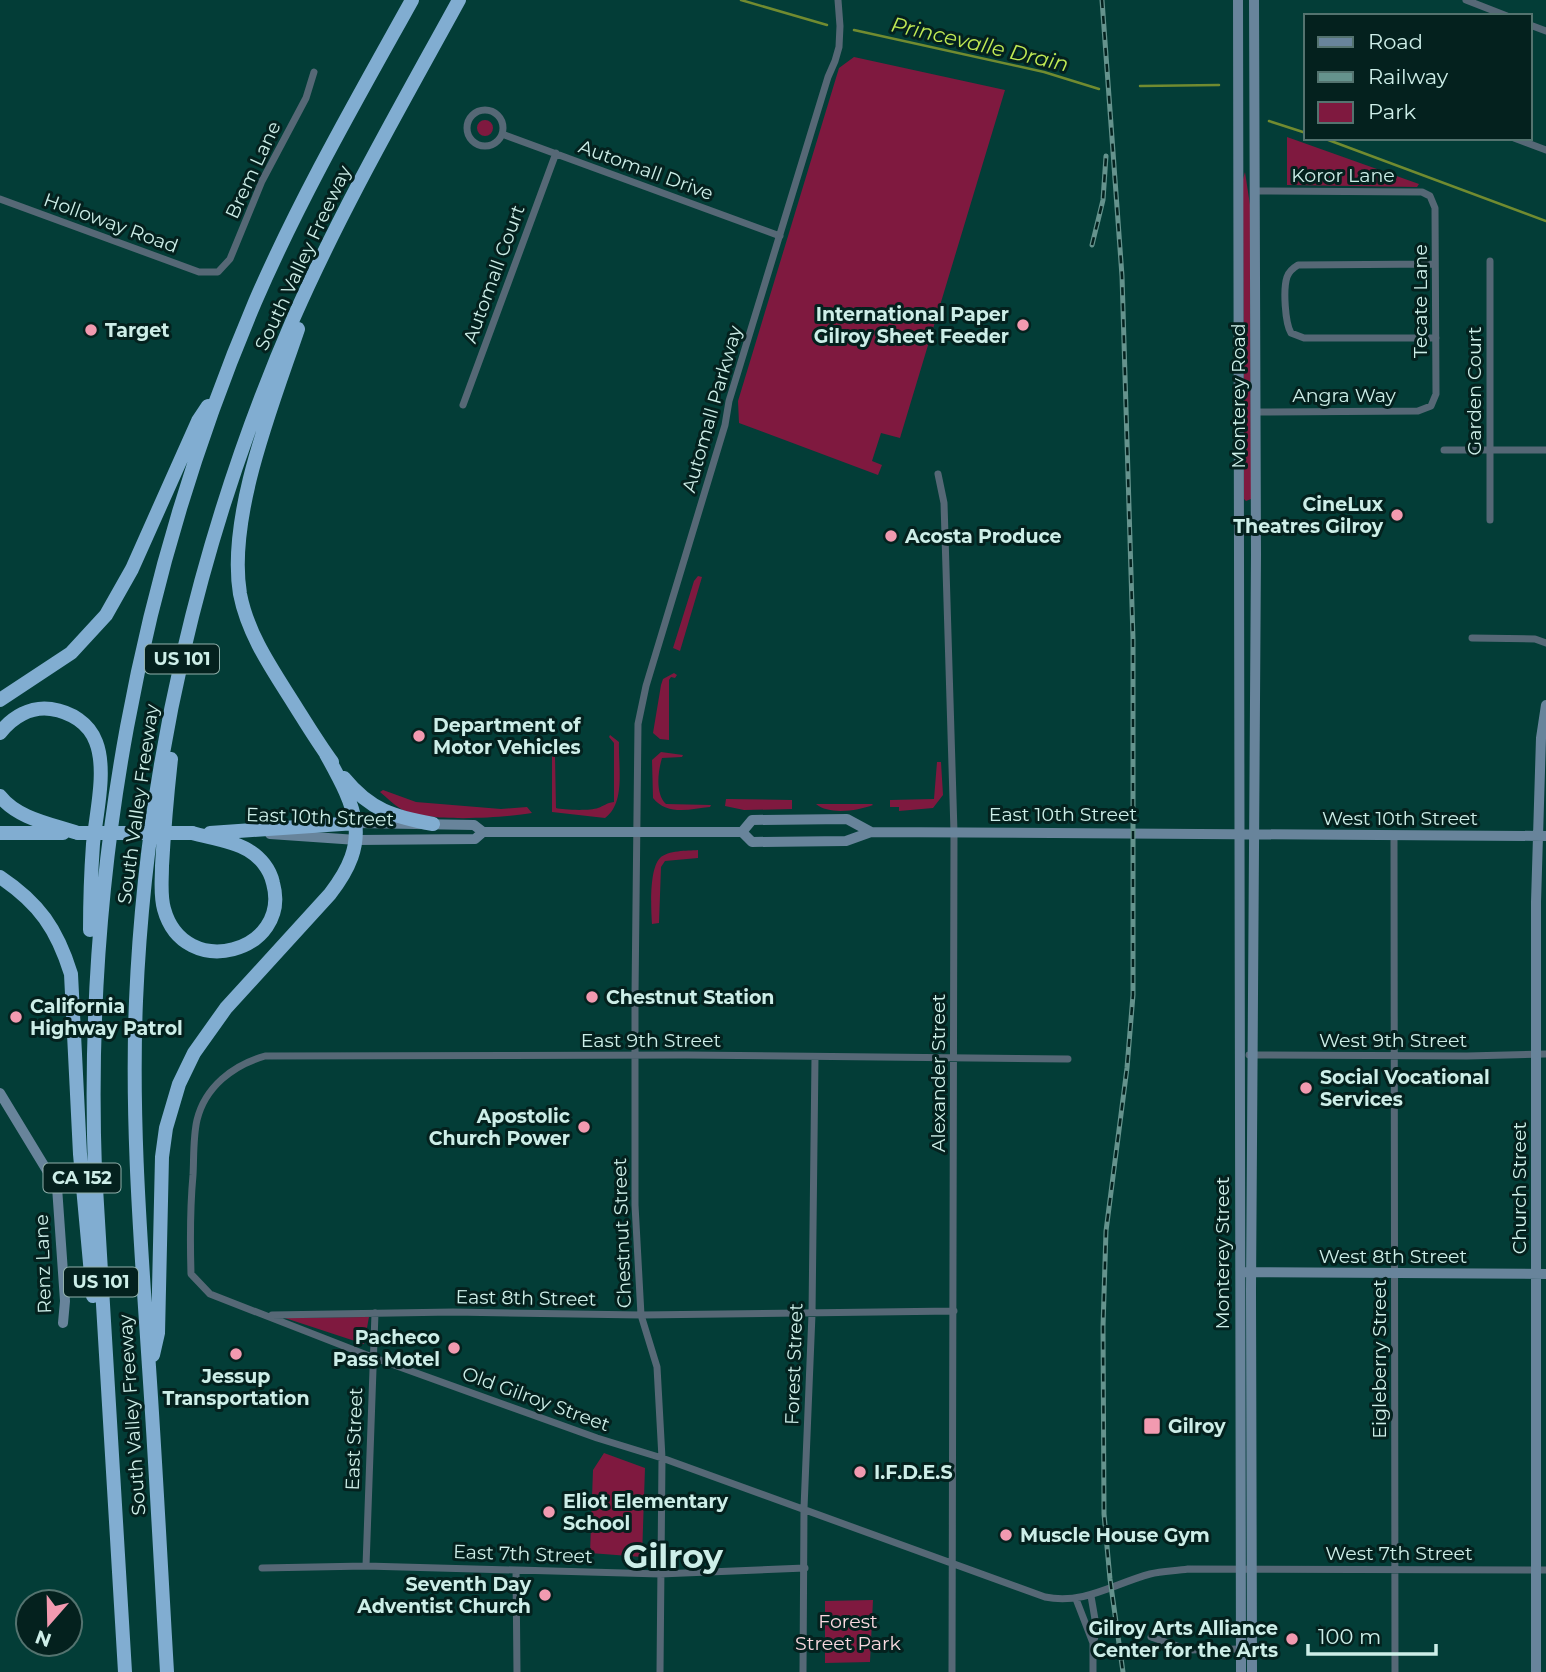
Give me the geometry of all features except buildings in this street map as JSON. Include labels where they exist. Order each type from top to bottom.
[{"type":"highway","name":"South Valley Freeway","points":[[125,1672],[94,1171],[93,1059],[104,872],[117,774],[152,603],[172,532],[220,387],[256,300],[299,209],[412,0]]},
{"type":"highway","name":"South Valley Freeway","points":[[167,1672],[135,1151],[134,1065],[144,891],[155,804],[172,706],[217,525],[244,443],[280,350],[326,247],[459,0]]},
{"type":"highway","points":[[326,247],[276,393],[254,465],[242,517],[237,565],[244,608],[268,664],[347,782],[370,804],[401,818],[433,824]]},
{"type":"highway","points":[[0,700],[71,653],[106,615],[132,569],[198,421],[220,387]]},
{"type":"highway","points":[[188,634],[167,793],[162,868],[163,906],[174,929],[191,945],[216,952],[240,948],[263,931],[271,919],[275,893],[273,880],[258,857],[247,849],[192,833]]},
{"type":"highway","points":[[0,733],[10,721],[21,714],[46,708],[58,710],[83,723],[91,732],[99,752],[100,774],[90,899],[93,1059]]},
{"type":"highway","points":[[150,1373],[158,1333],[163,1143],[179,1084],[194,1053],[221,1015],[338,884],[351,860],[357,840],[356,823],[346,793],[326,754]]},
{"type":"highway","points":[[0,796],[22,814],[78,833]]},
{"type":"highway","name":"East 10th Street","points":[[235,832],[356,823]]},
{"type":"highway","points":[[0,832],[235,832]]},
{"type":"highway","name":"CA 152","points":[[0,877],[34,903],[49,922],[64,951],[71,974],[87,1241],[115,1505]]},
{"type":"main road","name":"Monterey Road","points":[[1237,0],[1240,659],[1238,834]]},
{"type":"main road","name":"Monterey Road","points":[[1254,0],[1255,835]]},
{"type":"main road","name":"Church Street","points":[[1536,1672],[1541,1570],[1541,1054],[1536,902],[1543,836],[1540,747],[1546,705]]},
{"type":"main road","name":"East 10th Street","points":[[742,832],[752,820],[847,819],[871,832]]},
{"type":"main road","name":"East 10th Street","points":[[356,823],[474,825],[483,832],[742,832],[752,842],[846,841],[871,832],[1255,835]]},
{"type":"main road","name":"East 10th Street","points":[[235,832],[357,840],[475,839],[483,832]]},
{"type":"main road","name":"Monterey Street","points":[[1238,834],[1247,1055]]},
{"type":"main road","name":"Monterey Street","points":[[1252,1672],[1246,1569],[1246,1272],[1247,1055],[1255,835]]},
{"type":"main road","name":"West 10th Street","points":[[1255,835],[1543,836]]},
{"type":"main road","name":"Renz Lane","points":[[0,1093],[57,1187],[65,1301],[63,1323]]},
{"type":"main road","name":"West 8th Street","points":[[1246,1272],[1541,1274]]},
{"type":"main road","name":"Monterey Street","points":[[1241,1672],[1246,1569]]},
{"type":"street","name":"Automall Parkway","points":[[637,832],[637,735],[642,699],[725,425],[729,401],[837,55],[840,26],[838,0]]},
{"type":"street","points":[[1466,0],[1502,14]]},
{"type":"street","name":"Brem Lane","points":[[212,274],[223,269],[230,259],[262,181],[306,98],[314,72]]},
{"type":"street","points":[[491,110],[502,120],[502,134],[492,145],[478,145],[468,135],[467,122],[477,111],[491,110]]},
{"type":"street","name":"Automall Drive","points":[[502,134],[780,236]]},
{"type":"street","points":[[1519,140],[1546,150]]},
{"type":"street","name":"Automall Court","points":[[463,405],[556,153]]},
{"type":"street","name":"Koror Lane","points":[[1255,191],[1418,191],[1430,196]]},
{"type":"street","name":"Tecate Lane","points":[[1430,196],[1435,208],[1436,264],[1436,394],[1431,406]]},
{"type":"street","name":"Holloway Road","points":[[0,199],[199,272],[212,274]]},
{"type":"street","name":"Garden Court","points":[[1490,261],[1490,520]]},
{"type":"street","points":[[1436,264],[1298,265],[1287,277],[1286,300],[1287,324],[1291,333],[1299,337],[1436,338]]},
{"type":"street","name":"Angra Way","points":[[1255,412],[1418,411],[1431,406]]},
{"type":"street","points":[[1444,450],[1546,450]]},
{"type":"street","name":"Alexander Street","points":[[938,474],[944,503],[954,832],[952,1672]]},
{"type":"street","points":[[1472,638],[1535,639],[1546,643]]},
{"type":"street","name":"Chestnut Street","points":[[637,832],[635,1205],[641,1315],[657,1367],[662,1458],[660,1672]]},
{"type":"street","name":"Eigleberry Street","points":[[1394,835],[1395,1672]]},
{"type":"street","name":"West 9th Street","points":[[1247,1055],[1541,1054]]},
{"type":"street","name":"East 9th Street","points":[[236,1066],[265,1056],[687,1055],[1068,1059]]},
{"type":"street","name":"Forest Street","points":[[803,1672],[804,1508],[812,1314],[815,1057]]},
{"type":"street","name":"Old Gilroy Street","points":[[236,1066],[215,1086],[197,1120],[191,1208],[191,1273],[209,1294],[372,1357],[597,1438],[804,1508],[1045,1597],[1058,1600],[1091,1596]]},
{"type":"street","name":"East 8th Street","points":[[267,1315],[453,1312],[641,1315],[954,1311]]},
{"type":"street","name":"East Street","points":[[366,1566],[375,1313]]},
{"type":"street","name":"East 7th Street","points":[[262,1568],[366,1566],[660,1574],[805,1568]]},
{"type":"street","points":[[1093,1643],[1097,1631],[1091,1596],[1160,1572],[1246,1569]]},
{"type":"street","name":"West 7th Street","points":[[1246,1569],[1541,1570]]},
{"type":"street","points":[[516,1570],[517,1672]]},
{"type":"street","points":[[1076,1599],[1086,1619],[1093,1643],[1093,1672]]},
{"type":"street","points":[[1151,1637],[1189,1650],[1241,1649]]},
{"type":"green space","points":[[854,57],[1005,90],[900,438],[881,433],[872,461],[882,465],[878,475],[739,423],[738,401],[839,68]]},
{"type":"green space","points":[[485,120],[491,122],[491,134],[485,136],[479,134],[477,128],[479,122]]},
{"type":"green space","points":[[1287,137],[1419,184],[1417,187],[1287,185]]},
{"type":"green space","points":[[1245,172],[1250,205],[1251,478],[1251,499],[1246,501],[1243,179]]},
{"type":"green space","points":[[698,576],[702,577],[680,651],[673,648],[694,581]]},
{"type":"green space","points":[[674,673],[677,675],[675,678],[671,677],[669,680],[669,740],[660,739],[653,733],[661,685],[663,679]]},
{"type":"green space","points":[[610,735],[619,742],[620,773],[618,794],[612,811],[605,818],[552,812],[552,743],[559,743],[555,756],[556,808],[589,810],[614,802],[614,743]]},
{"type":"green space","points":[[661,752],[683,755],[662,758],[659,788],[666,804],[711,805],[710,807],[672,809],[659,804],[653,798],[652,760]]},
{"type":"green space","points":[[937,762],[941,762],[943,795],[933,808],[899,811],[899,807],[890,807],[890,800],[934,799]]},
{"type":"green space","points":[[383,790],[416,802],[501,809],[527,807],[532,813],[485,818],[428,816],[401,809],[380,792]]},
{"type":"green space","points":[[726,799],[792,800],[792,809],[744,810],[725,806]]},
{"type":"green space","points":[[816,804],[873,805],[843,811],[828,810]]},
{"type":"green space","points":[[698,850],[698,858],[665,861],[661,867],[659,923],[652,924],[652,890],[656,863],[668,854]]},
{"type":"green space","points":[[369,1317],[364,1344],[285,1318]]},
{"type":"green space","points":[[604,1453],[645,1468],[642,1557],[590,1553],[593,1470]]},
{"type":"green space","name":"Forest Street Park","points":[[873,1600],[870,1662],[825,1663],[825,1601]]},
{"type":"waterway","name":"Princevalle Drain","points":[[741,0],[827,25]]},
{"type":"waterway","name":"Princevalle Drain","points":[[854,30],[1044,72],[1099,89]]},
{"type":"waterway","name":"Princevalle Drain","points":[[1140,86],[1219,85]]},
{"type":"waterway","name":"Princevalle Drain","points":[[1269,121],[1304,132]]},
{"type":"waterway","name":"Princevalle Drain","points":[[1328,140],[1546,221]]},
{"type":"railway","points":[[1102,0],[1122,276],[1133,639],[1133,995],[1127,1068],[1106,1231],[1103,1327],[1104,1514],[1123,1672]]},
{"type":"railway","points":[[1092,245],[1103,200],[1106,156]]},
{"type":"place","name":"International Paper Gilroy Sheet Feeder","points":[[1023,325]]},
{"type":"place","name":"Target","points":[[91,330]]},
{"type":"place","name":"CineLux Theatres Gilroy","points":[[1397,515]]},
{"type":"place","name":"Acosta Produce","points":[[891,536]]},
{"type":"place","name":"Department of Motor Vehicles","points":[[419,736]]},
{"type":"place","name":"Chestnut Station","points":[[592,997]]},
{"type":"place","name":"California Highway Patrol","points":[[16,1017]]},
{"type":"place","name":"Social Vocational Services","points":[[1306,1088]]},
{"type":"place","name":"Apostolic Church Power","points":[[584,1127]]},
{"type":"place","name":"Pacheco Pass Motel","points":[[454,1348]]},
{"type":"place","name":"Jessup Transportation","points":[[236,1354]]},
{"type":"place","name":"Gilroy","points":[[1152,1426]]},
{"type":"place","name":"I.F.D.E.S","points":[[860,1472]]},
{"type":"place","name":"Eliot Elementary School","points":[[549,1512]]},
{"type":"place","name":"Muscle House Gym","points":[[1006,1535]]},
{"type":"place","name":"Seventh Day Adventist Church","points":[[545,1595]]},
{"type":"place","name":"Gilroy Arts Alliance Center for the Arts","points":[[1292,1639]]},
{"type":"district","name":"Gilroy","points":[[673,1556]]}]
